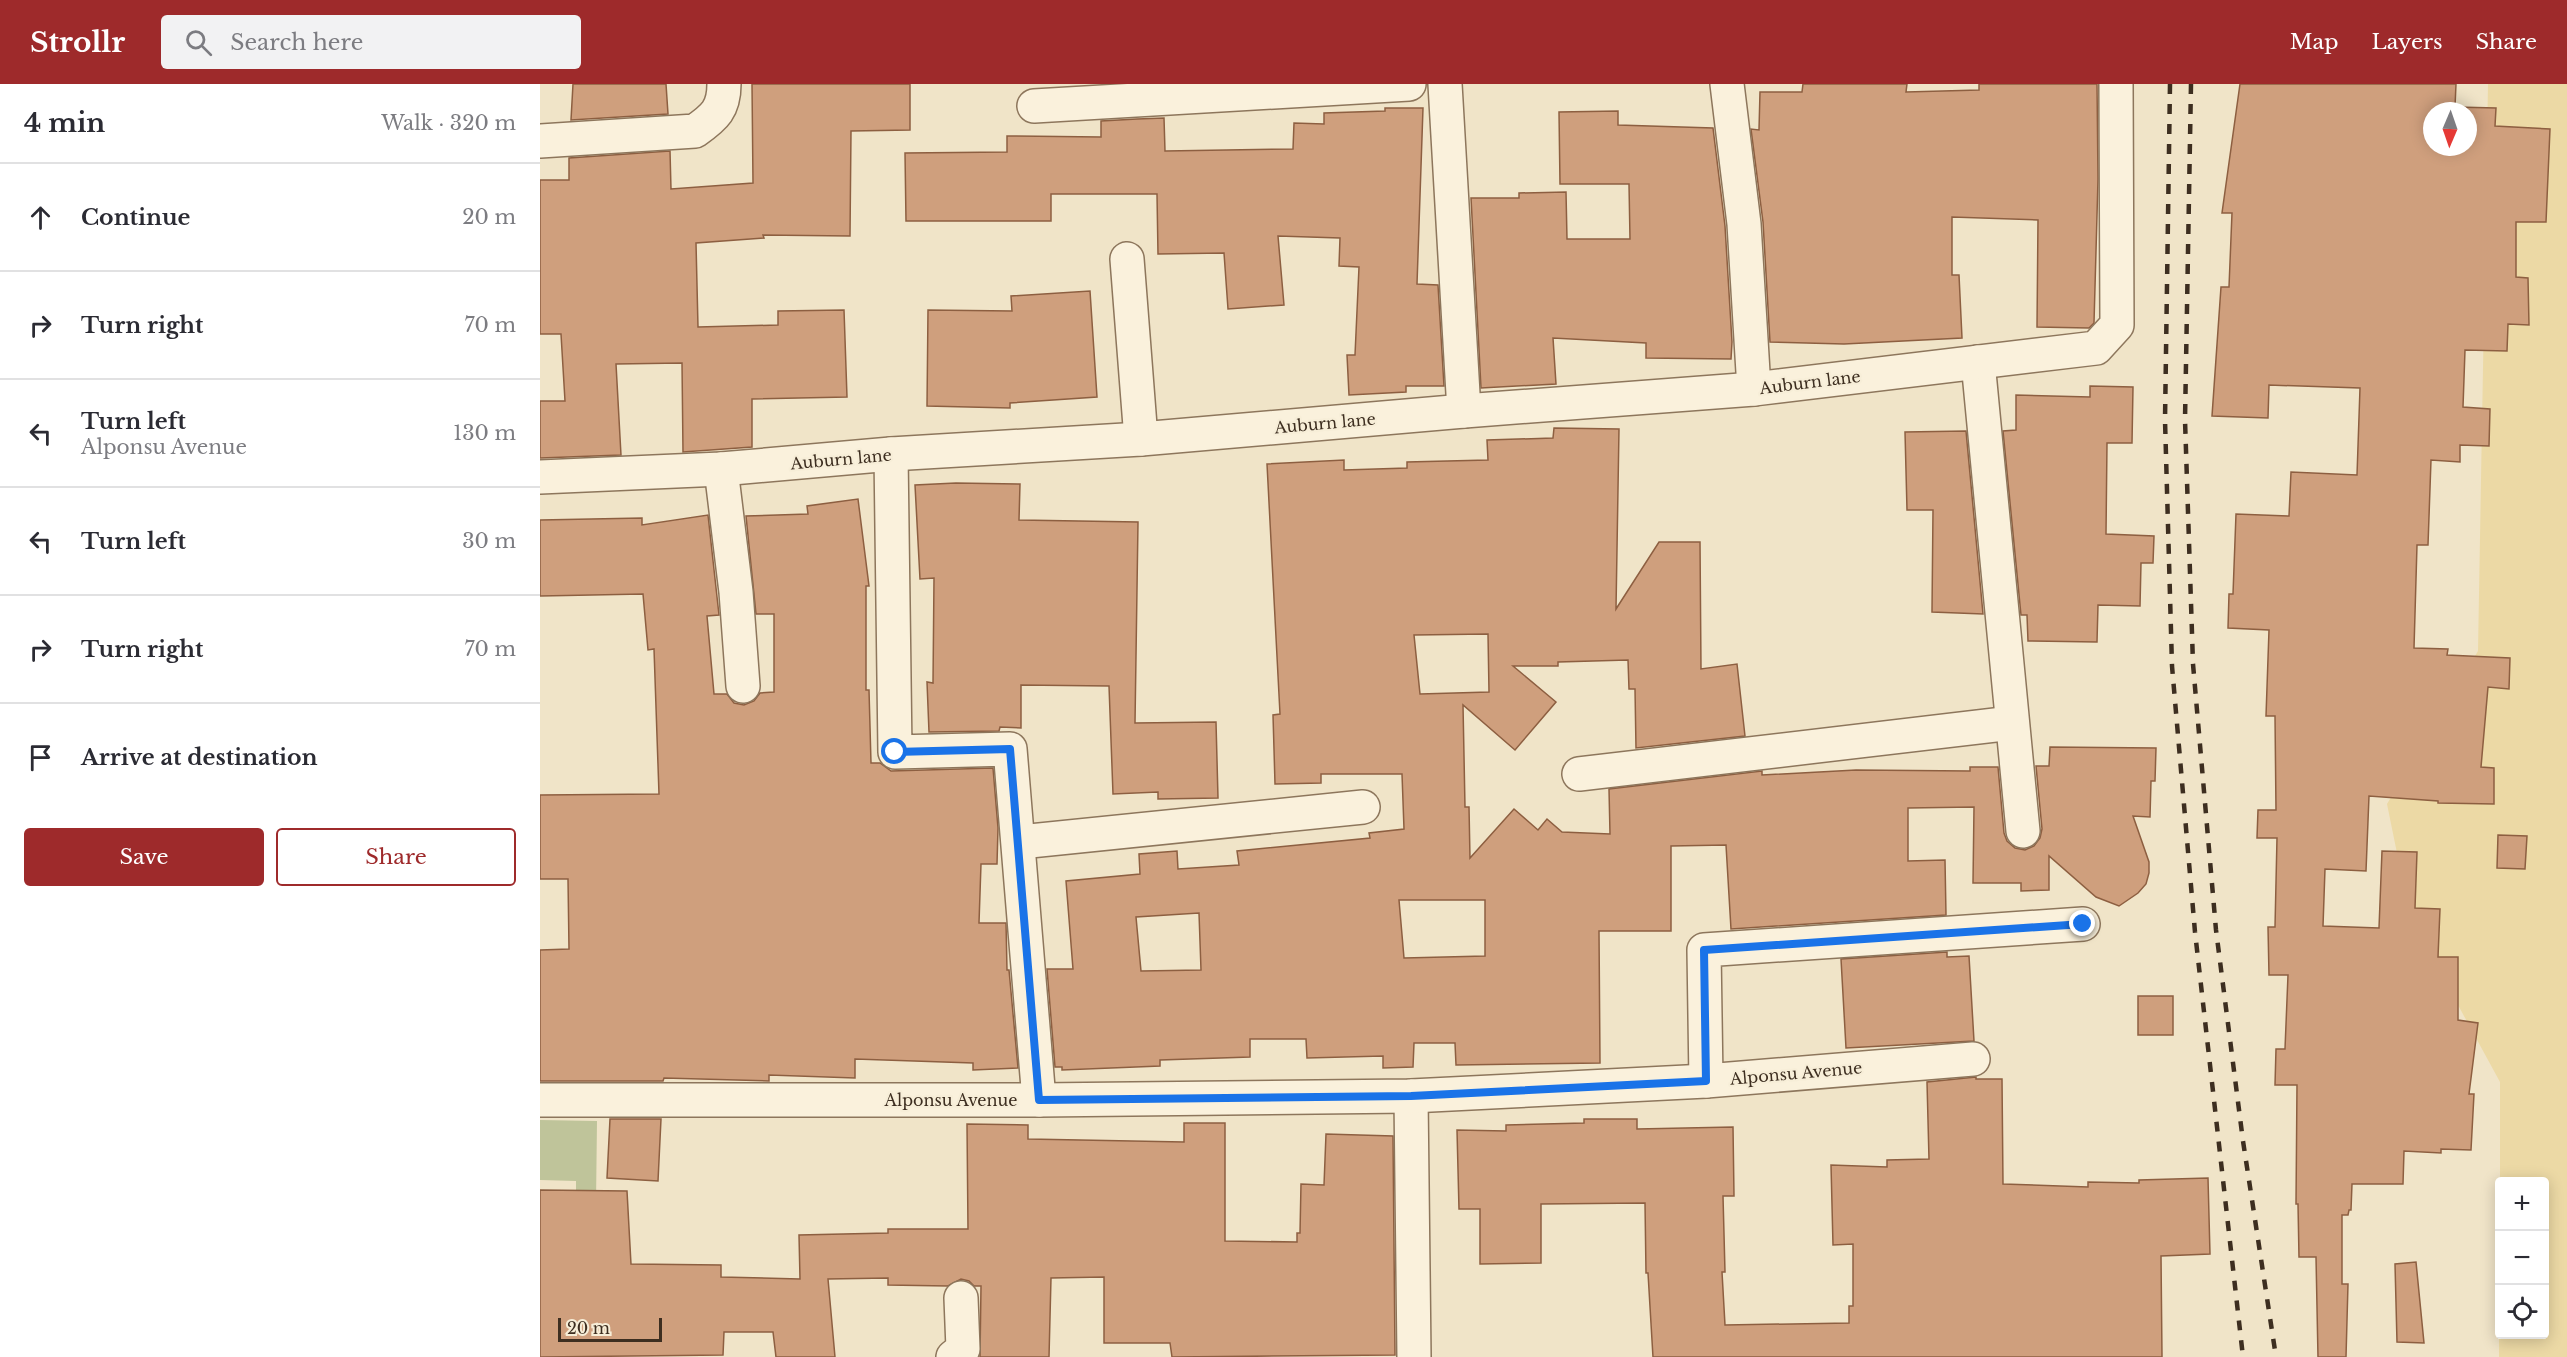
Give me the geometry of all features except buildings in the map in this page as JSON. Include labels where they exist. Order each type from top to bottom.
[{"type":"street","points":[[540,141],[695,131],[715,117],[724,98],[724,84]]},
{"type":"street","points":[[1034,106],[1409,84]]},
{"type":"street","points":[[1444,84],[1464,411]]},
{"type":"street","points":[[1727,84],[1744,224],[1754,389]]},
{"type":"street","name":"Auburn lane","points":[[540,477],[721,469],[891,454],[1141,439],[1754,389],[2096,348],[2116,325],[2116,84]]},
{"type":"street","points":[[1127,259],[1141,439]]},
{"type":"street","points":[[1978,362],[2024,831]]},
{"type":"street","points":[[891,454],[895,752],[1010,749],[1020,842],[1039,1100]]},
{"type":"street","points":[[721,469],[736,592],[743,686]]},
{"type":"street","points":[[1579,774],[2012,723]]},
{"type":"street","points":[[1020,842],[1363,807]]},
{"type":"street","points":[[1706,1081],[1704,950],[2083,924]]},
{"type":"street","name":"Alponsu Avenue","points":[[540,1100],[1039,1100],[1411,1096],[1706,1081],[1973,1059]]},
{"type":"street","points":[[1411,1096],[1414,1357]]},
{"type":"street","points":[[953,1357],[963,1349],[961,1298]]},
{"type":"sand","points":[[2488,84],[2567,84],[2567,1357],[2499,1357],[2499,1339],[2549,1339],[2549,1177],[2500,1177],[2500,1082],[2410,917],[2387,804],[2478,651]]},
{"type":"green space","points":[[540,1120],[597,1121],[596,1203],[576,1203],[576,1181],[540,1180]]},
{"type":"railway","points":[[2170,84],[2165,420],[2172,666],[2195,932],[2243,1357]]},
{"type":"railway","points":[[2191,84],[2185,420],[2193,664],[2216,930],[2243,1141],[2276,1357]]},
{"type":"route","points":[[895,752],[1010,749],[1020,842],[1039,1100],[1411,1096],[1706,1081],[1704,950],[2083,924]]}]
